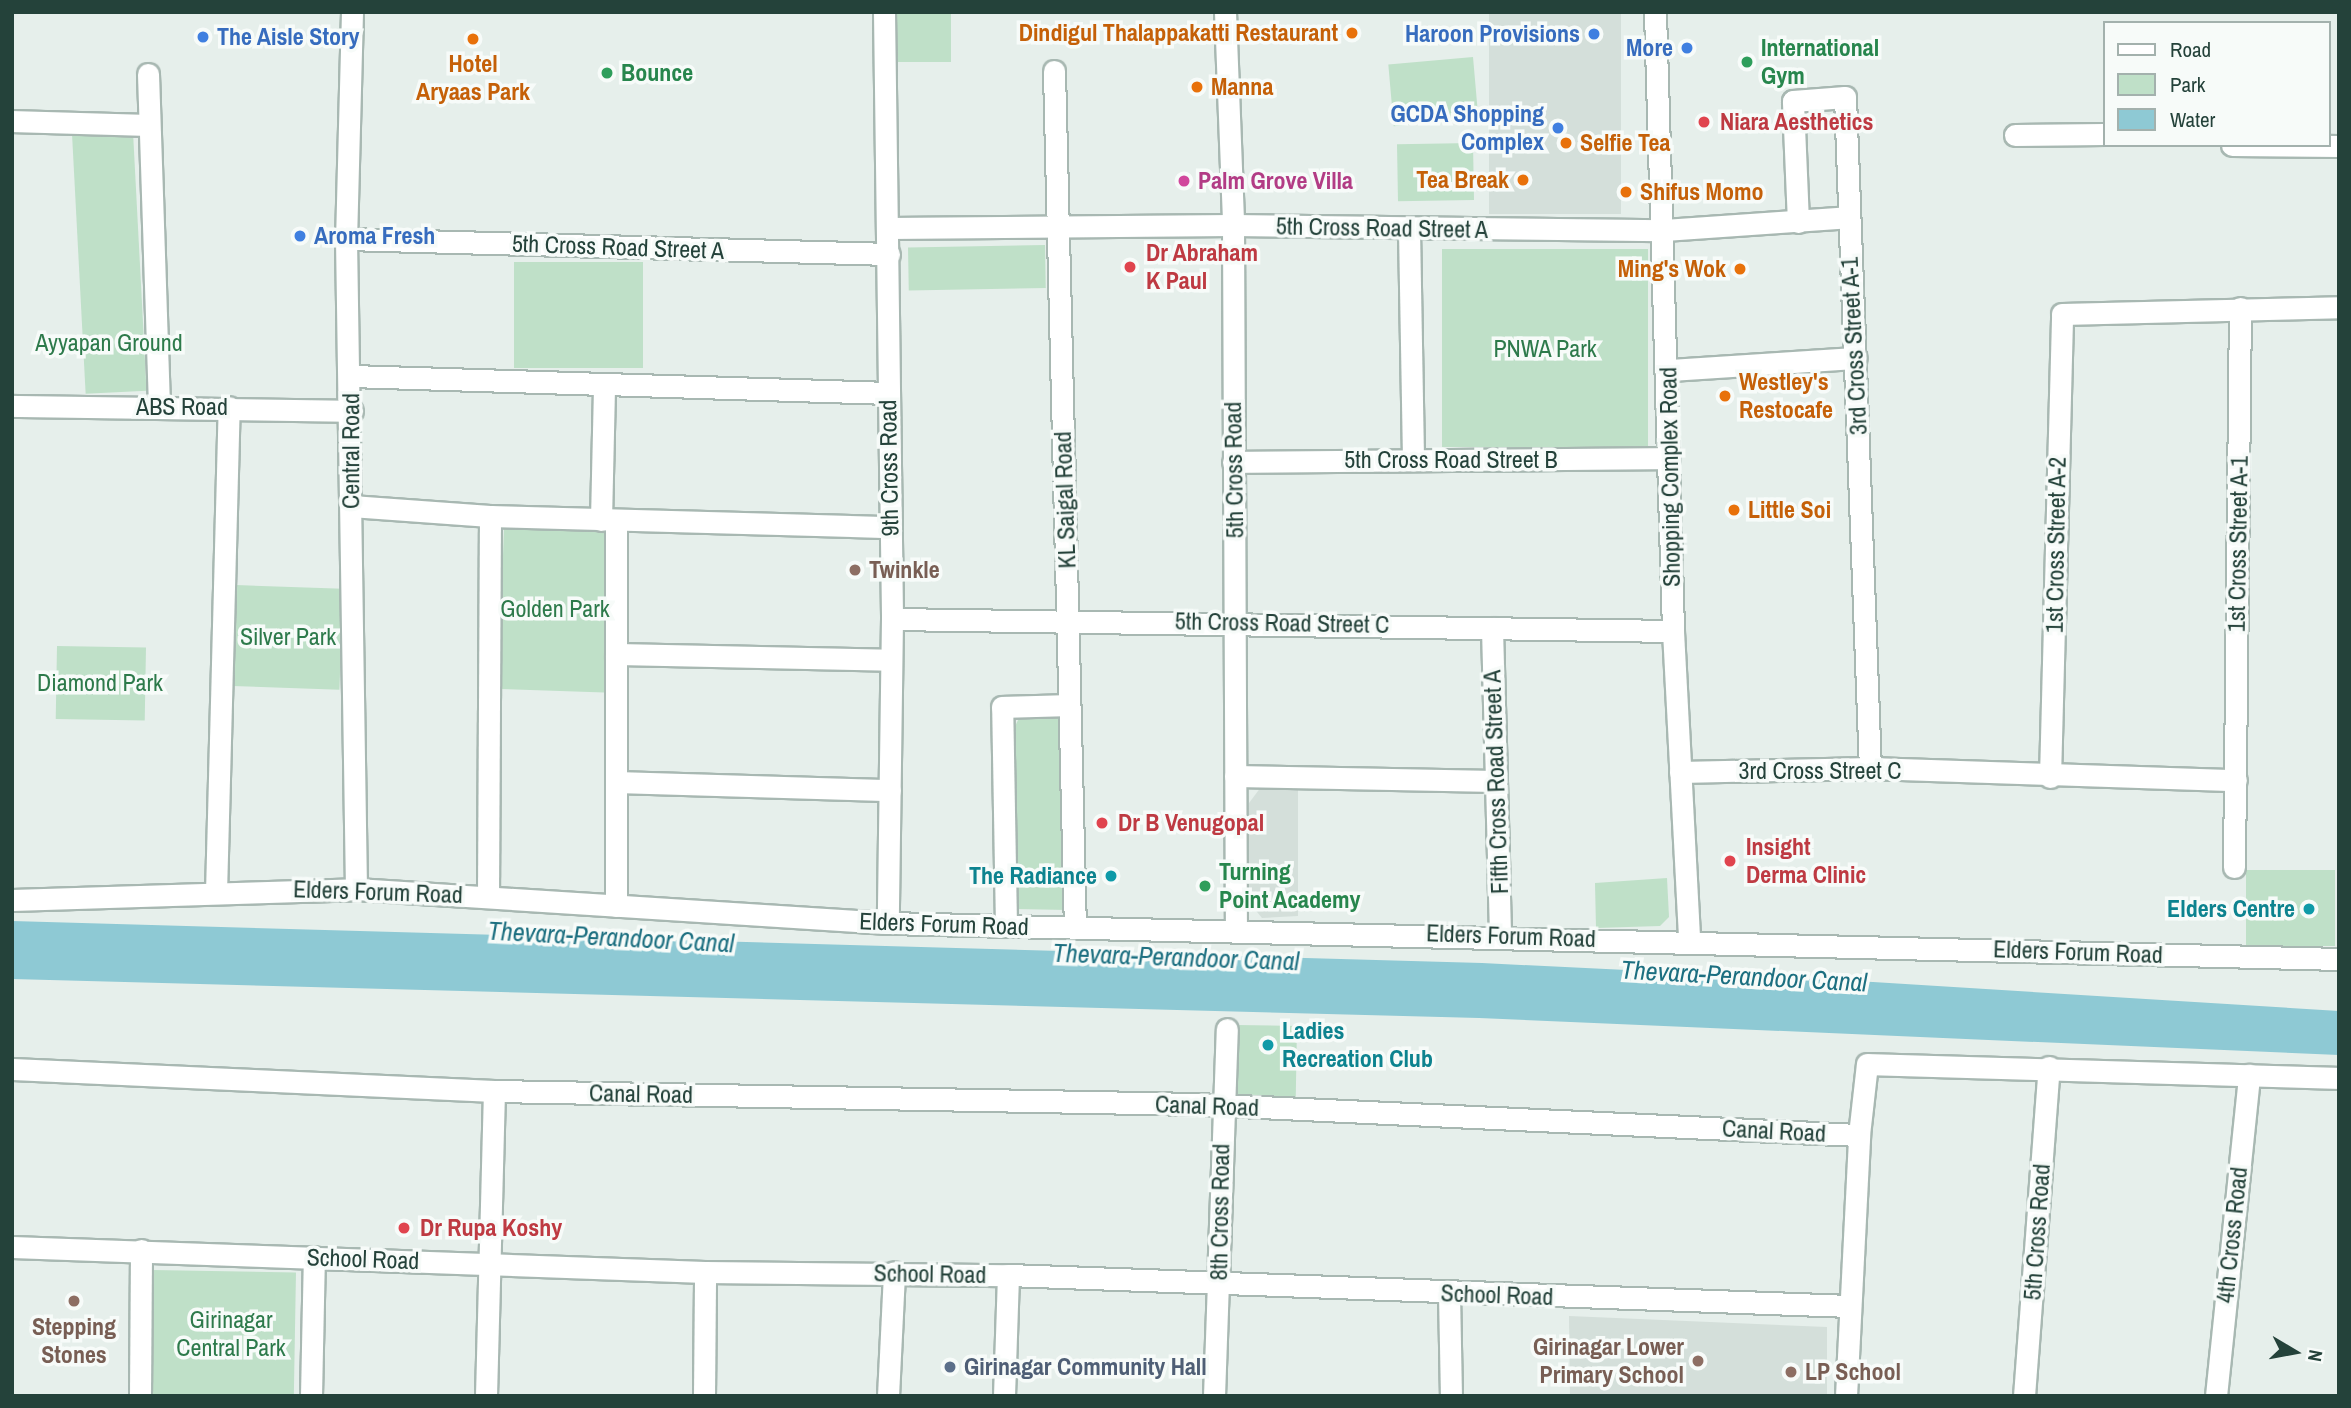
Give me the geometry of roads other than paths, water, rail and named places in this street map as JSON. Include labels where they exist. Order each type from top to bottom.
[{"type":"street","name":"Central Road","points":[[352,12],[346,239],[352,411],[356,889]]},
{"type":"street","name":"9th Cross Road","points":[[884,12],[889,228],[888,393],[892,619],[888,923]]},
{"type":"street","name":"5th Cross Road","points":[[1225,12],[1233,225],[1236,928]]},
{"type":"street","name":"Shopping Complex Road","points":[[1655,12],[1669,370],[1673,631],[1689,942]]},
{"type":"street","name":"KL Saigal Road","points":[[1054,71],[1075,928]]},
{"type":"street","points":[[148,74],[147,125],[159,407]]},
{"type":"street","name":"3rd Cross Street A-1","points":[[1798,222],[1793,101],[1845,97],[1870,768]]},
{"type":"street","points":[[12,121],[147,125]]},
{"type":"street","points":[[2015,135],[2102,134]]},
{"type":"street","name":"5th Cross Road Street A","points":[[889,228],[1233,225],[1664,230],[1848,217]]},
{"type":"street","points":[[1409,229],[1413,460]]},
{"type":"street","name":"5th Cross Road Street A","points":[[346,239],[889,254]]},
{"type":"street","points":[[2240,308],[2339,307]]},
{"type":"street","name":"1st Cross Street A-2","points":[[2050,777],[2062,314],[2240,308]]},
{"type":"street","name":"1st Cross Street A-1","points":[[2234,867],[2240,308]]},
{"type":"street","points":[[1669,370],[1856,358]]},
{"type":"street","points":[[351,376],[888,393]]},
{"type":"street","points":[[604,385],[616,654],[616,906]]},
{"type":"street","name":"ABS Road","points":[[12,406],[229,407],[352,411]]},
{"type":"street","points":[[216,893],[229,407]]},
{"type":"street","name":"5th Cross Road Street B","points":[[1233,462],[1669,458]]},
{"type":"street","points":[[351,506],[490,516],[891,527]]},
{"type":"street","points":[[488,896],[490,516]]},
{"type":"street","name":"5th Cross Road Street C","points":[[892,619],[1236,621],[1673,631]]},
{"type":"street","name":"Fifth Cross Road Street A","points":[[1492,628],[1500,935]]},
{"type":"street","points":[[616,654],[891,660]]},
{"type":"street","points":[[1006,926],[1002,707],[1069,705]]},
{"type":"street","name":"3rd Cross Street C","points":[[1680,772],[1870,768],[2050,777],[2236,780]]},
{"type":"street","points":[[1235,776],[1496,781]]},
{"type":"street","points":[[618,782],[890,790]]},
{"type":"street","name":"Elders Forum Road","points":[[12,900],[356,889],[888,923],[1075,928],[1236,928],[2339,959]]},
{"type":"street","name":"8th Cross Road","points":[[1214,1396],[1227,1028]]},
{"type":"street","name":"Canal Road","points":[[12,1069],[494,1091],[1223,1106],[1859,1135],[1867,1064],[2339,1078]]},
{"type":"street","name":"5th Cross Road","points":[[2024,1396],[2049,1068]]},
{"type":"street","name":"4th Cross Road","points":[[2216,1396],[2249,1075]]},
{"type":"street","points":[[486,1396],[487,1263],[494,1091]]},
{"type":"street","points":[[1846,1396],[1848,1306],[1859,1135]]},
{"type":"street","name":"School Road","points":[[12,1247],[705,1272],[1008,1275],[1848,1306]]},
{"type":"street","points":[[140,1396],[141,1250]]},
{"type":"street","points":[[311,1396],[314,1257]]},
{"type":"street","points":[[704,1396],[705,1272]]},
{"type":"street","points":[[888,1396],[894,1272]]},
{"type":"street","points":[[1004,1396],[1008,1275]]},
{"type":"street","points":[[1448,1293],[1451,1396]]},
{"type":"water","name":"Thevara-Perandoor Canal","points":[[12,921],[1482,963],[1873,982],[2339,1011],[2339,1055],[1479,1018],[12,979]]},
{"type":"place","name":"Dindigul Thalappakatti Restaurant","points":[[1352,33]]},
{"type":"place","name":"Haroon Provisions","points":[[1594,34]]},
{"type":"place","name":"The Aisle Story","points":[[203,37]]},
{"type":"place","name":"Hotel Aryaas Park","points":[[473,39]]},
{"type":"place","name":"More","points":[[1687,48]]},
{"type":"place","name":"International Gym","points":[[1747,62]]},
{"type":"place","name":"Bounce","points":[[607,73]]},
{"type":"place","name":"Manna","points":[[1197,87]]},
{"type":"place","name":"Niara Aesthetics","points":[[1704,122]]},
{"type":"place","name":"GCDA Shopping Complex","points":[[1558,128]]},
{"type":"place","name":"Selfie Tea","points":[[1566,143]]},
{"type":"place","name":"Tea Break","points":[[1523,180]]},
{"type":"place","name":"Palm Grove Villa","points":[[1184,181]]},
{"type":"place","name":"Shifus Momo","points":[[1626,192]]},
{"type":"place","name":"Aroma Fresh","points":[[300,236]]},
{"type":"place","name":"Dr Abraham K Paul","points":[[1130,267]]},
{"type":"place","name":"Ming's Wok","points":[[1740,269]]},
{"type":"place","name":"Westley's Restocafe","points":[[1725,396]]},
{"type":"place","name":"Little Soi","points":[[1734,510]]},
{"type":"place","name":"Twinkle","points":[[855,570]]},
{"type":"place","name":"Dr B Venugopal","points":[[1102,823]]},
{"type":"place","name":"Insight Derma Clinic","points":[[1730,861]]},
{"type":"place","name":"The Radiance","points":[[1111,876]]},
{"type":"place","name":"Turning Point Academy","points":[[1205,886]]},
{"type":"place","name":"Elders Centre","points":[[2309,909]]},
{"type":"place","name":"Ladies Recreation Club","points":[[1268,1045]]},
{"type":"place","name":"Dr Rupa Koshy","points":[[404,1228]]},
{"type":"place","name":"Stepping Stones","points":[[74,1301]]},
{"type":"place","name":"Girinagar Lower Primary School","points":[[1698,1361]]},
{"type":"place","name":"Girinagar Community Hall","points":[[950,1367]]},
{"type":"place","name":"LP School","points":[[1791,1372]]},
{"type":"park label","name":"Ayyapan Ground","points":[[109,343]]},
{"type":"park label","name":"PNWA Park","points":[[1545,349]]},
{"type":"park label","name":"Golden Park","points":[[555,609]]},
{"type":"park label","name":"Silver Park","points":[[288,637]]},
{"type":"park label","name":"Diamond Park","points":[[100,683]]},
{"type":"park label","name":"Girinagar Central Park","points":[[231,1334]]}]
